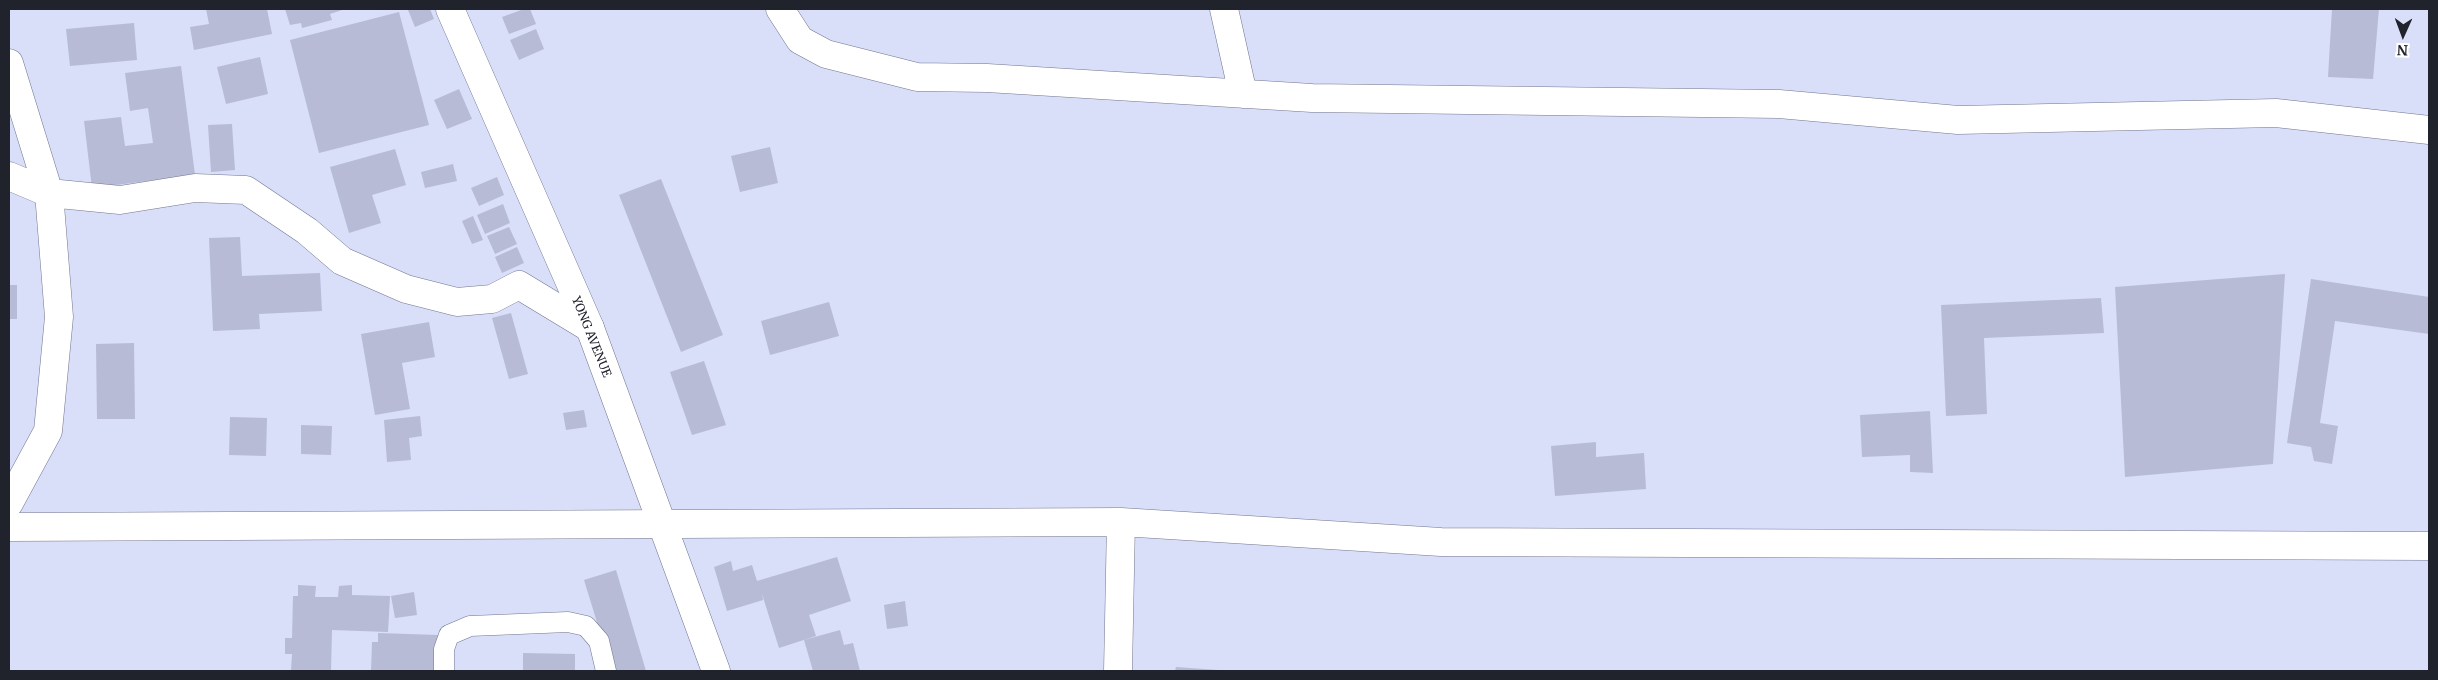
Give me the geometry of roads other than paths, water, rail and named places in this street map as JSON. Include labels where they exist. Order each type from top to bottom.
[{"type":"street","name":"YONG AVENUE","points":[[450,9],[590,328],[716,671]]},
{"type":"street","points":[[780,9],[800,40],[826,54],[918,78],[987,78],[1312,98],[1779,104],[1958,120],[2276,113],[2429,130]]},
{"type":"street","points":[[1224,9],[1243,94]]},
{"type":"street","points":[[9,63],[49,193],[59,317],[48,431],[9,502]]},
{"type":"street","points":[[9,176],[49,193],[120,200],[195,188],[246,190],[307,230],[342,261],[406,290],[457,302],[492,299],[519,285],[590,328]]},
{"type":"street","points":[[1118,671],[1121,522]]},
{"type":"street","points":[[9,527],[1121,522],[1441,542],[2429,546]]},
{"type":"lane","points":[[444,671],[444,649],[449,634],[470,626],[568,622],[586,626],[599,641],[606,671]]}]
